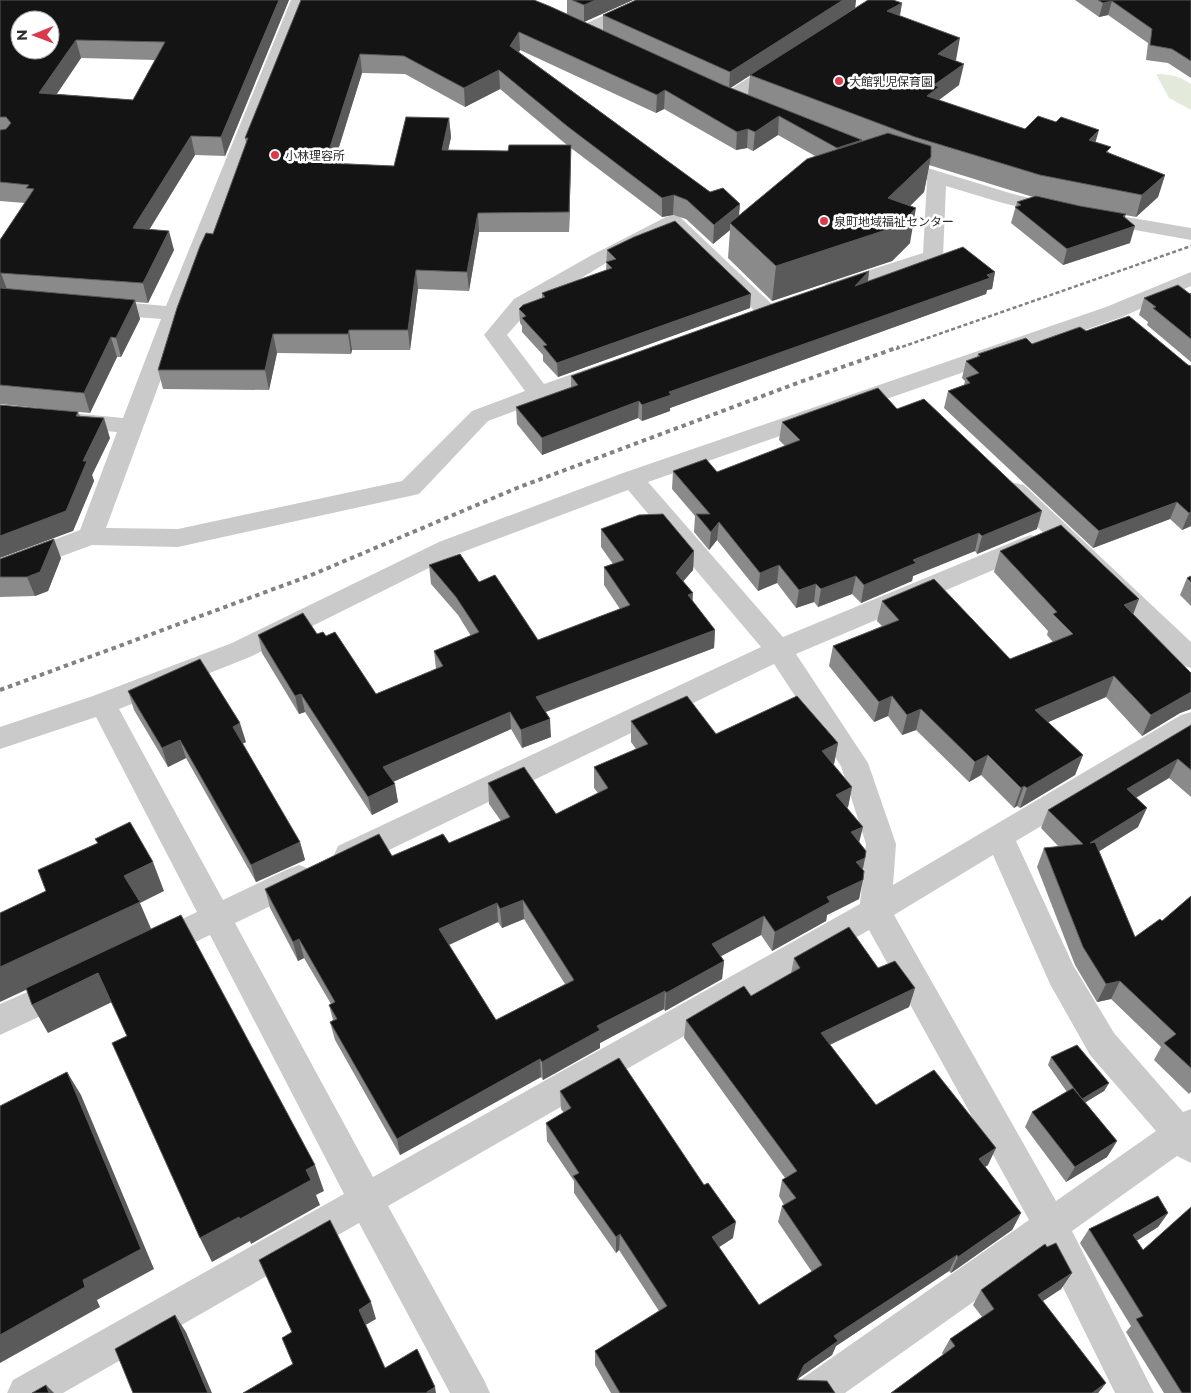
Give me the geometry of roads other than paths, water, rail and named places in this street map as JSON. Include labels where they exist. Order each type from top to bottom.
[{"type":"street","points":[[90,536],[174,313],[300,0]]},
{"type":"street","points":[[566,23],[593,35],[625,11],[653,0]]},
{"type":"street","points":[[730,98],[796,56]]},
{"type":"street","points":[[901,165],[1006,198],[1076,215],[1191,234]]},
{"type":"street","points":[[814,296],[933,256],[937,177]]},
{"type":"street","points":[[539,393],[495,334],[522,304],[599,259],[673,220],[719,252],[768,311]]},
{"type":"street","points":[[0,738],[103,704],[241,650],[448,548],[632,479],[1114,312],[1191,278]]},
{"type":"street","points":[[76,306],[174,313]]},
{"type":"street","points":[[1114,312],[1135,329]]},
{"type":"street","points":[[0,570],[90,536],[178,538],[410,488],[480,416],[631,360]]},
{"type":"street","points":[[903,385],[924,405]]},
{"type":"street","points":[[0,414],[132,426]]},
{"type":"street","points":[[632,479],[779,650],[854,763],[881,844],[875,911],[1050,1224],[1135,1393]]},
{"type":"street","points":[[1002,479],[1191,658]]},
{"type":"street","points":[[126,960],[779,650],[1059,532]]},
{"type":"street","points":[[103,704],[366,1200],[472,1393]]},
{"type":"street","points":[[26,1393],[875,911],[1191,723]]},
{"type":"street","points":[[827,1389],[1050,1224],[1187,1136],[1102,1044],[1061,974],[999,836]]},
{"type":"street","points":[[0,1020],[90,978]]},
{"type":"railway","points":[[896,349],[1191,246]]},
{"type":"railway","points":[[0,690],[309,576],[517,488],[899,347]]},
{"type":"place","name":"大館乳児保育園","points":[[839,81]]},
{"type":"place","name":"小林理容所","points":[[275,155]]},
{"type":"place","name":"泉町地域福祉センター","points":[[824,221]]}]
